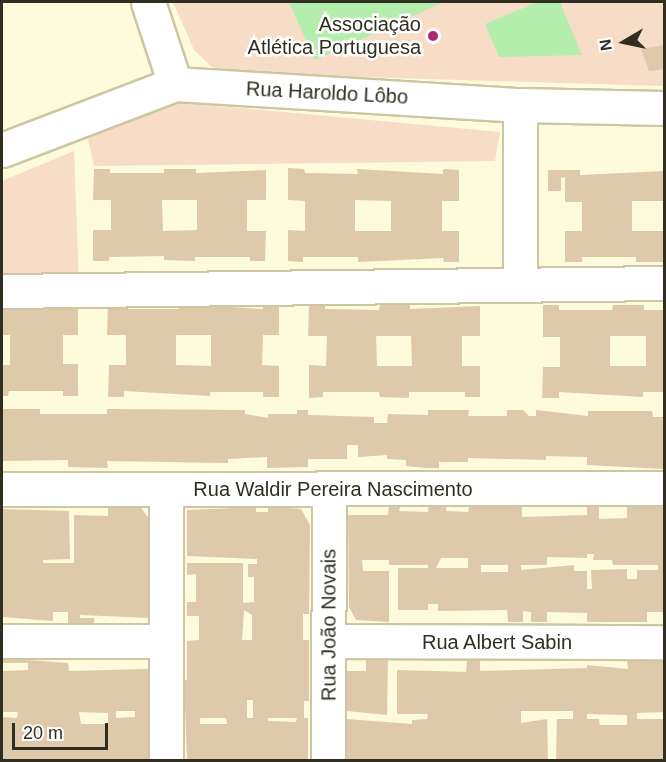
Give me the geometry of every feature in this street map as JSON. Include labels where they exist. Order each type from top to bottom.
[{"type":"street","points":[[148,2],[175,84]]},
{"type":"street","name":"Rua Haroldo Lôbo","points":[[2,150],[175,84],[520,105],[664,108]]},
{"type":"street","points":[[520,105],[520,283]]},
{"type":"street","points":[[2,291],[664,283]]},
{"type":"street","name":"Rua Waldir Pereira Nascimento","points":[[2,489],[664,488]]},
{"type":"street","points":[[166,489],[166,760]]},
{"type":"street","name":"Rua João Novais","points":[[328,760],[329,490]]},
{"type":"street","points":[[2,641],[166,641]]},
{"type":"street","name":"Rua Albert Sabin","points":[[329,641],[664,642]]},
{"type":"shaded area","name":"Associação Atlética Portuguesa","points":[[173,2],[664,2],[664,86],[230,73],[212,67],[194,50]]},
{"type":"shaded area","points":[[289,2],[444,2],[315,60]]},
{"type":"shaded area","points":[[538,2],[560,2],[582,55],[499,57],[485,24]]},
{"type":"shaded area","points":[[176,102],[500,132],[495,161],[94,166],[87,135]]},
{"type":"shaded area","points":[[74,151],[79,285],[2,286],[2,181]]},
{"type":"building","points":[[664,45],[664,69],[649,71],[641,49]]},
{"type":"building","points":[[288,168],[304,169],[305,173],[358,174],[357,169],[443,174],[443,169],[459,170],[459,201],[442,201],[442,231],[459,231],[459,262],[444,262],[443,258],[358,262],[358,257],[303,257],[303,262],[288,261],[288,230],[305,231],[305,201],[288,200]],"holes":[[[355,200],[391,201],[391,231],[355,231]]]},
{"type":"building","points":[[94,169],[110,169],[110,173],[164,173],[164,169],[196,169],[196,173],[266,170],[266,200],[247,200],[247,231],[266,231],[265,261],[250,261],[250,257],[195,257],[195,261],[164,260],[164,256],[109,257],[109,261],[93,261],[93,230],[111,230],[111,200],[93,200]],"holes":[[[162,200],[197,200],[197,230],[163,231]]]},
{"type":"building","points":[[548,170],[580,170],[580,175],[664,171],[664,201],[632,201],[632,231],[664,231],[664,262],[636,262],[636,257],[582,257],[582,262],[565,262],[565,231],[582,231],[582,202],[565,202],[565,177],[561,178],[561,191],[548,191]]},
{"type":"building","points":[[2,304],[9,304],[9,308],[63,309],[63,304],[78,304],[78,335],[63,335],[63,364],[78,364],[78,396],[63,396],[63,391],[9,391],[8,396],[2,396],[2,365],[10,365],[10,335],[2,335]]},
{"type":"building","points":[[108,304],[124,304],[124,309],[178,309],[178,304],[263,309],[263,305],[279,305],[279,335],[263,335],[262,365],[279,366],[279,397],[263,397],[263,392],[210,392],[210,396],[124,391],[124,397],[108,397],[109,365],[126,365],[126,335],[107,335]],"holes":[[[176,335],[211,335],[211,366],[176,365]]]},
{"type":"building","points":[[309,305],[325,305],[325,309],[379,310],[380,305],[410,305],[410,309],[480,306],[480,336],[462,336],[462,366],[480,366],[480,397],[465,397],[465,392],[409,392],[409,398],[380,397],[379,392],[323,392],[323,397],[309,398],[309,365],[326,366],[327,336],[308,336]],"holes":[[[376,336],[411,336],[412,366],[377,366]]]},
{"type":"building","points":[[543,305],[559,305],[559,310],[612,310],[613,305],[644,305],[644,310],[664,310],[664,392],[643,392],[643,397],[559,392],[559,398],[542,398],[543,367],[560,367],[560,337],[543,337]],"holes":[[[610,336],[646,336],[646,366],[610,366]]]},
{"type":"building","points":[[2,409],[40,409],[40,414],[107,414],[107,409],[245,410],[245,414],[268,418],[268,414],[297,414],[297,410],[308,410],[308,415],[374,417],[374,423],[387,423],[388,414],[428,415],[428,410],[469,410],[468,416],[507,416],[507,410],[523,410],[529,416],[536,416],[536,410],[588,416],[588,411],[652,411],[653,417],[664,417],[664,469],[587,465],[587,457],[546,456],[546,460],[468,458],[468,462],[439,462],[439,468],[427,468],[406,466],[406,460],[387,459],[387,455],[358,457],[358,445],[347,445],[347,459],[308,459],[308,467],[267,468],[267,457],[228,459],[228,463],[107,461],[108,468],[68,467],[68,460],[2,461]]},
{"type":"building","points":[[429,502],[446,502],[446,511],[468,512],[469,507],[522,507],[522,517],[587,515],[587,507],[599,507],[599,519],[627,518],[627,507],[664,505],[664,612],[647,612],[647,622],[587,622],[587,613],[547,612],[547,622],[531,622],[531,612],[523,611],[523,622],[508,622],[507,610],[438,611],[438,604],[428,604],[428,610],[398,610],[398,568],[428,568],[428,565],[389,565],[389,560],[362,560],[363,571],[389,571],[389,622],[356,620],[349,607],[348,515],[388,515],[389,507],[400,507],[399,511],[428,512]],"holes":[[[587,554],[594,554],[593,560],[612,560],[613,565],[658,565],[658,570],[637,570],[637,579],[627,579],[627,569],[591,570],[592,589],[587,589],[587,571],[574,571],[574,565],[521,570],[521,565],[547,565],[547,557],[587,558]],[[441,558],[468,558],[468,568],[436,568]],[[481,565],[508,565],[508,572],[481,572]]]},
{"type":"building","points":[[139,505],[149,519],[150,529],[150,618],[80,615],[80,618],[94,618],[94,626],[68,626],[68,612],[53,612],[53,621],[2,617],[2,509],[69,511],[70,559],[43,560],[43,563],[74,563],[74,515],[108,516],[108,506]]},
{"type":"building","points":[[268,506],[301,509],[310,525],[309,614],[303,614],[303,640],[309,640],[309,701],[304,701],[304,718],[308,718],[308,760],[187,760],[184,680],[187,680],[187,641],[199,640],[199,616],[187,616],[187,602],[196,602],[196,574],[187,575],[187,563],[243,563],[243,603],[254,602],[254,577],[248,577],[248,564],[257,564],[257,559],[187,556],[187,510],[256,507],[256,512],[268,512]],"holes":[[[244,610],[252,615],[252,640],[242,640]],[[247,700],[253,700],[253,718],[247,718]],[[200,718],[226,718],[227,724],[200,724]],[[268,718],[297,718],[296,722],[268,721]]]},
{"type":"building","points":[[2,658],[68,663],[69,671],[148,669],[148,760],[2,760],[2,717],[17,718],[18,712],[2,712],[2,671],[28,670],[28,663],[2,663]],"holes":[[[116,711],[135,711],[135,717],[116,718]],[[79,712],[108,713],[108,724],[81,724]]]},
{"type":"building","points":[[366,658],[388,658],[387,715],[347,711],[347,671],[366,671]]},
{"type":"building","points":[[467,660],[480,660],[480,671],[587,668],[587,665],[628,669],[627,661],[664,661],[664,712],[637,713],[637,719],[664,719],[664,760],[556,760],[557,719],[573,719],[573,711],[521,711],[521,723],[547,719],[548,760],[347,760],[347,719],[412,724],[412,720],[427,719],[428,714],[397,714],[397,670],[466,672]],"holes":[[[587,714],[627,715],[627,725],[600,725],[599,719],[587,719]]]},
{"type":"place","name":"Associação Atlética Portuguesa","points":[[433,36]]}]
